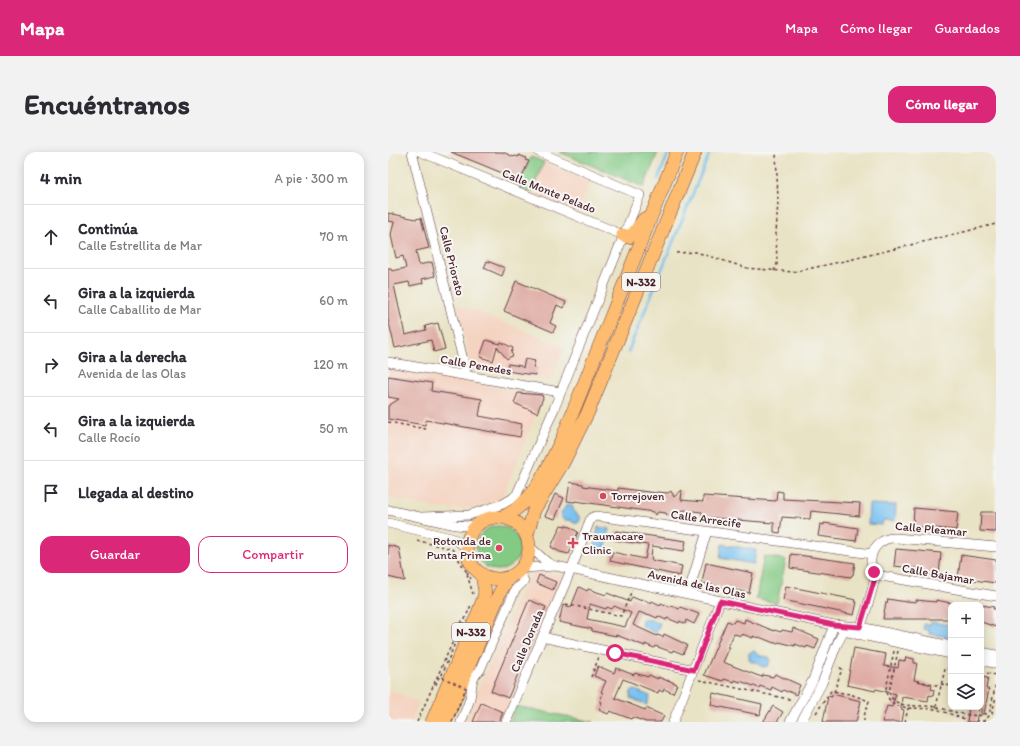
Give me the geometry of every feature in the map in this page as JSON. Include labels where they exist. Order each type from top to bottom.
[{"type":"highway","name":"N-332","points":[[478,524],[490,518],[503,517],[518,509],[530,495],[546,470],[562,439],[677,152]]},
{"type":"highway","name":"N-332","points":[[445,722],[500,592],[517,572],[529,554],[528,541],[534,510],[564,461],[588,412],[695,152]]},
{"type":"highway","points":[[623,235],[629,237],[634,234],[664,185]]},
{"type":"highway","points":[[503,517],[520,525],[528,541]]},
{"type":"highway","points":[[478,524],[470,535],[467,549],[470,562],[474,568],[482,575],[495,579],[517,572]]},
{"type":"highway","name":"N-332","points":[[432,722],[484,597],[485,592],[482,575]]},
{"type":"highway","points":[[427,722],[437,710]]},
{"type":"street","name":"Calle Priorato","points":[[412,152],[467,376]]},
{"type":"street","name":"Calle Monte Pelado","points":[[421,152],[623,235]]},
{"type":"street","points":[[422,518],[469,515],[503,504],[513,498],[520,489],[640,195],[539,152]]},
{"type":"street","name":"Calle Penedes","points":[[388,362],[560,392]]},
{"type":"street","points":[[388,510],[456,525],[467,526],[478,524]]},
{"type":"street","name":"Calle Arrecife","points":[[571,570],[590,520],[594,516],[872,554]]},
{"type":"street","points":[[388,523],[451,538],[458,541],[467,549]]},
{"type":"street","points":[[688,594],[707,531]]},
{"type":"street","name":"Calle Pleamar","points":[[872,554],[880,542],[889,537],[996,547]]},
{"type":"street","name":"Avenida de las Olas","points":[[528,541],[548,563],[556,566],[834,625],[948,653]]},
{"type":"street","points":[[859,631],[876,575],[871,563],[872,554]]},
{"type":"street","name":"Avenida de las Olas","points":[[517,572],[556,566]]},
{"type":"street","name":"Calle Dorada","points":[[506,722],[571,570]]},
{"type":"street","points":[[461,722],[470,701],[474,675],[480,670],[515,590],[524,581],[517,572]]},
{"type":"street","name":"Calle Bajamar","points":[[876,575],[996,596]]},
{"type":"street","points":[[673,722],[720,601]]},
{"type":"street","points":[[790,722],[813,680],[834,625]]},
{"type":"street","name":"Avenida de las Olas","points":[[834,625],[844,631],[859,631],[948,646]]},
{"type":"street","points":[[801,722],[822,683],[837,644],[844,631]]},
{"type":"street","points":[[542,638],[694,670]]},
{"type":"street","points":[[984,653],[996,655]]},
{"type":"street","points":[[984,661],[996,664]]},
{"type":"path","points":[[774,271],[777,264],[776,234],[778,200],[776,152]]},
{"type":"path","points":[[676,253],[696,252],[747,268],[793,272],[818,268],[996,224]]},
{"type":"path","points":[[388,422],[426,428]]},
{"type":"path","points":[[417,540],[450,548],[454,551],[466,570],[473,592],[473,598]]},
{"type":"path","points":[[563,604],[621,616],[636,583]]},
{"type":"path","points":[[418,722],[472,602]]},
{"type":"path","points":[[452,722],[466,688],[441,677],[471,605]]},
{"type":"path","points":[[895,649],[886,693],[888,699],[894,704],[908,708],[936,709],[968,720]]},
{"type":"path","points":[[898,650],[889,689],[891,698],[899,703],[936,707],[966,718],[982,718],[988,714],[990,710],[996,683]]},
{"type":"path","points":[[591,678],[599,657]]},
{"type":"path","points":[[834,692],[842,669],[837,666],[839,661]]},
{"type":"path","points":[[936,707],[944,669],[948,669]]},
{"type":"path","points":[[984,673],[996,675]]},
{"type":"path","points":[[696,680],[796,701]]},
{"type":"path","points":[[917,681],[948,686]]},
{"type":"path","points":[[814,716],[831,691],[850,694],[869,702],[864,716],[864,722]]},
{"type":"path","points":[[976,721],[983,721],[988,718],[992,713],[996,697]]},
{"type":"path","points":[[905,722],[908,708]]},
{"type":"path","points":[[959,722],[960,718]]},
{"type":"shaded area","points":[[544,162],[590,182],[577,212],[531,193]]},
{"type":"shaded area","points":[[457,304],[565,347],[552,379],[548,380],[474,367],[471,364]]},
{"type":"shaded area","points":[[388,369],[500,388],[518,393],[540,395],[543,397],[504,494],[500,499],[470,508],[460,509],[434,508],[388,497]]},
{"type":"shaded area","points":[[536,570],[559,575],[561,577],[502,722],[465,722],[522,588]]},
{"type":"shaded area","points":[[388,689],[419,702],[411,722],[388,722]]},
{"type":"green space","points":[[559,152],[658,152],[644,187]]},
{"type":"green space","points":[[531,157],[544,162],[531,193],[517,187]]},
{"type":"green space","points":[[494,526],[502,526],[507,527],[514,532],[519,539],[519,557],[514,564],[507,569],[494,570],[486,567],[479,560],[476,552],[476,544],[479,536],[486,529]]},
{"type":"green space","points":[[764,556],[786,560],[777,603],[756,599]]},
{"type":"green space","points":[[516,706],[594,722],[510,722]]},
{"type":"water","points":[[567,504],[572,505],[574,512],[580,517],[578,523],[574,523],[570,520],[564,520],[562,518],[561,514]]},
{"type":"water","points":[[869,504],[896,505],[895,521],[883,520],[882,525],[868,524]]},
{"type":"water","points":[[598,527],[609,529],[605,550],[595,548]]},
{"type":"water","points":[[722,544],[756,550],[754,564],[720,558]]},
{"type":"water","points":[[644,618],[660,623],[656,633],[642,626],[641,622]]},
{"type":"water","points":[[931,622],[948,625],[948,637],[929,634],[929,630],[923,629],[924,624],[930,625]]},
{"type":"water","points":[[754,651],[760,656],[769,657],[770,660],[768,666],[762,667],[758,662],[752,662],[749,660],[749,653]]},
{"type":"water","points":[[635,690],[650,696],[647,705],[630,698],[631,692]]},
{"type":"building","points":[[451,152],[503,152],[514,157],[519,157],[519,155],[526,158],[525,160],[529,161],[519,183],[516,181],[515,183],[508,180],[509,178],[506,177],[507,175]]},
{"type":"building","points":[[388,213],[416,219],[421,218],[429,248],[416,251],[419,265],[432,262],[435,276],[422,279],[423,283],[410,286],[409,282],[394,285],[405,335],[426,330],[425,326],[438,323],[445,349],[434,352],[431,340],[395,348],[388,319],[388,269],[391,269],[392,271],[406,268],[403,256],[396,258],[391,235],[394,222],[388,221]]},
{"type":"building","points":[[487,261],[505,268],[502,276],[484,268]]},
{"type":"building","points":[[516,281],[566,302],[563,308],[557,305],[550,323],[556,326],[553,332],[504,311]]},
{"type":"building","points":[[486,340],[500,344],[501,342],[513,348],[511,353],[513,355],[507,359],[497,347],[493,361],[480,357]]},
{"type":"building","points":[[525,359],[535,361],[533,367],[536,368],[535,375],[506,371],[508,364],[521,366],[523,368]]},
{"type":"building","points":[[388,376],[432,383],[431,391],[482,399],[479,416],[522,424],[520,437],[426,420],[425,425],[388,419],[388,406],[399,399],[388,397]]},
{"type":"building","points":[[518,393],[542,395],[543,398],[537,413],[514,403]]},
{"type":"building","points":[[570,482],[583,484],[583,486],[618,491],[618,488],[656,493],[668,493],[671,491],[674,497],[682,490],[681,500],[703,502],[703,496],[776,501],[777,491],[783,492],[783,499],[860,503],[859,516],[811,511],[810,519],[782,517],[780,533],[774,532],[774,523],[702,517],[702,512],[684,510],[679,513],[678,517],[667,516],[666,513],[658,512],[656,515],[654,512],[567,501]]},
{"type":"building","points":[[555,494],[564,498],[555,519],[545,516]]},
{"type":"building","points":[[914,508],[958,512],[956,530],[913,526]]},
{"type":"building","points":[[981,512],[996,512],[996,532],[980,531]]},
{"type":"building","points":[[824,523],[858,528],[856,541],[818,536],[820,524],[824,525]]},
{"type":"building","points":[[561,525],[570,527],[578,532],[569,554],[560,552],[551,547]]},
{"type":"building","points":[[616,531],[686,541],[684,551],[652,546],[651,560],[682,566],[680,576],[610,561],[612,552],[645,559],[648,545],[614,540]]},
{"type":"building","points":[[388,545],[399,548],[405,581],[388,577]]},
{"type":"building","points":[[896,549],[941,553],[939,576],[924,575],[925,569],[894,566]]},
{"type":"building","points":[[791,554],[855,563],[853,575],[851,577],[790,568]]},
{"type":"building","points":[[961,555],[996,560],[996,583],[958,578]]},
{"type":"building","points":[[706,563],[753,573],[749,593],[702,583]]},
{"type":"building","points":[[539,575],[556,582],[553,590],[536,583]]},
{"type":"building","points":[[786,586],[856,600],[855,602],[857,602],[854,615],[783,600]]},
{"type":"building","points":[[579,587],[587,591],[588,589],[606,595],[607,593],[630,602],[632,597],[651,603],[652,601],[660,605],[661,603],[670,607],[671,605],[679,609],[680,607],[699,614],[694,624],[686,620],[685,624],[680,621],[679,623],[667,618],[666,620],[658,616],[657,618],[639,612],[633,625],[657,636],[663,637],[664,634],[687,645],[683,654],[655,646],[654,648],[645,644],[645,646],[616,635],[592,631],[592,629],[559,622],[563,605],[571,607]],"holes":[[[590,604],[606,609],[607,607],[612,609],[614,606],[631,613],[625,627],[587,619]]]},
{"type":"building","points":[[888,599],[906,602],[916,602],[916,600],[936,602],[936,600],[948,602],[948,619],[883,619],[886,602],[887,603]]},
{"type":"building","points":[[529,600],[546,607],[508,698],[491,691]]},
{"type":"building","points":[[984,605],[994,607],[993,609],[996,609],[996,627],[984,623]]},
{"type":"building","points":[[745,619],[774,631],[781,632],[782,630],[792,632],[793,628],[819,639],[815,649],[807,646],[806,648],[795,644],[795,646],[779,642],[774,643],[759,637],[753,636],[753,638],[742,634],[742,636],[734,634],[728,647],[730,647],[723,662],[762,677],[763,675],[773,677],[775,674],[800,685],[796,695],[788,691],[783,690],[782,692],[772,687],[771,690],[760,686],[759,688],[740,681],[735,680],[734,682],[724,679],[723,681],[704,675],[727,621],[733,623],[735,620],[744,623]]},
{"type":"building","points":[[854,648],[886,654],[884,666],[898,668],[899,660],[905,661],[906,657],[914,659],[914,663],[917,663],[914,680],[932,685],[931,689],[934,690],[933,696],[929,695],[928,701],[902,697],[901,709],[904,710],[902,722],[882,722],[887,706],[892,707],[896,694],[876,689],[875,691],[847,685]]},
{"type":"building","points":[[598,666],[614,673],[616,668],[634,675],[635,673],[648,677],[649,675],[677,684],[673,693],[664,689],[663,692],[659,690],[658,693],[623,679],[615,698],[645,710],[646,708],[664,716],[661,722],[646,722],[632,717],[631,719],[610,711],[608,714],[599,710],[603,693],[601,692],[606,681],[594,676]]},
{"type":"building","points":[[984,677],[988,678],[986,689],[989,689],[984,714],[981,714],[981,710],[984,710]]},
{"type":"building","points":[[713,693],[762,704],[760,715],[711,705]]},
{"type":"building","points":[[832,694],[861,701],[856,722],[823,722],[828,696],[832,697]]},
{"type":"building","points":[[481,703],[503,712],[499,722],[473,722]]},
{"type":"building","points":[[773,706],[783,712],[777,722],[763,722]]},
{"type":"building","points":[[969,710],[978,710],[976,722],[967,722]]},
{"type":"waterway","points":[[658,179],[669,152]]},
{"type":"waterway","points":[[628,352],[710,152]]},
{"type":"place","name":"Torrejoven","points":[[603,496]]},
{"type":"place","name":"Traumacare Clinic","points":[[573,543]]},
{"type":"place","name":"Rotonda de Punta Prima","points":[[499,548]]},
{"type":"route","points":[[615,653],[694,670],[720,601],[834,625],[860,627],[876,575],[874,572]]}]
